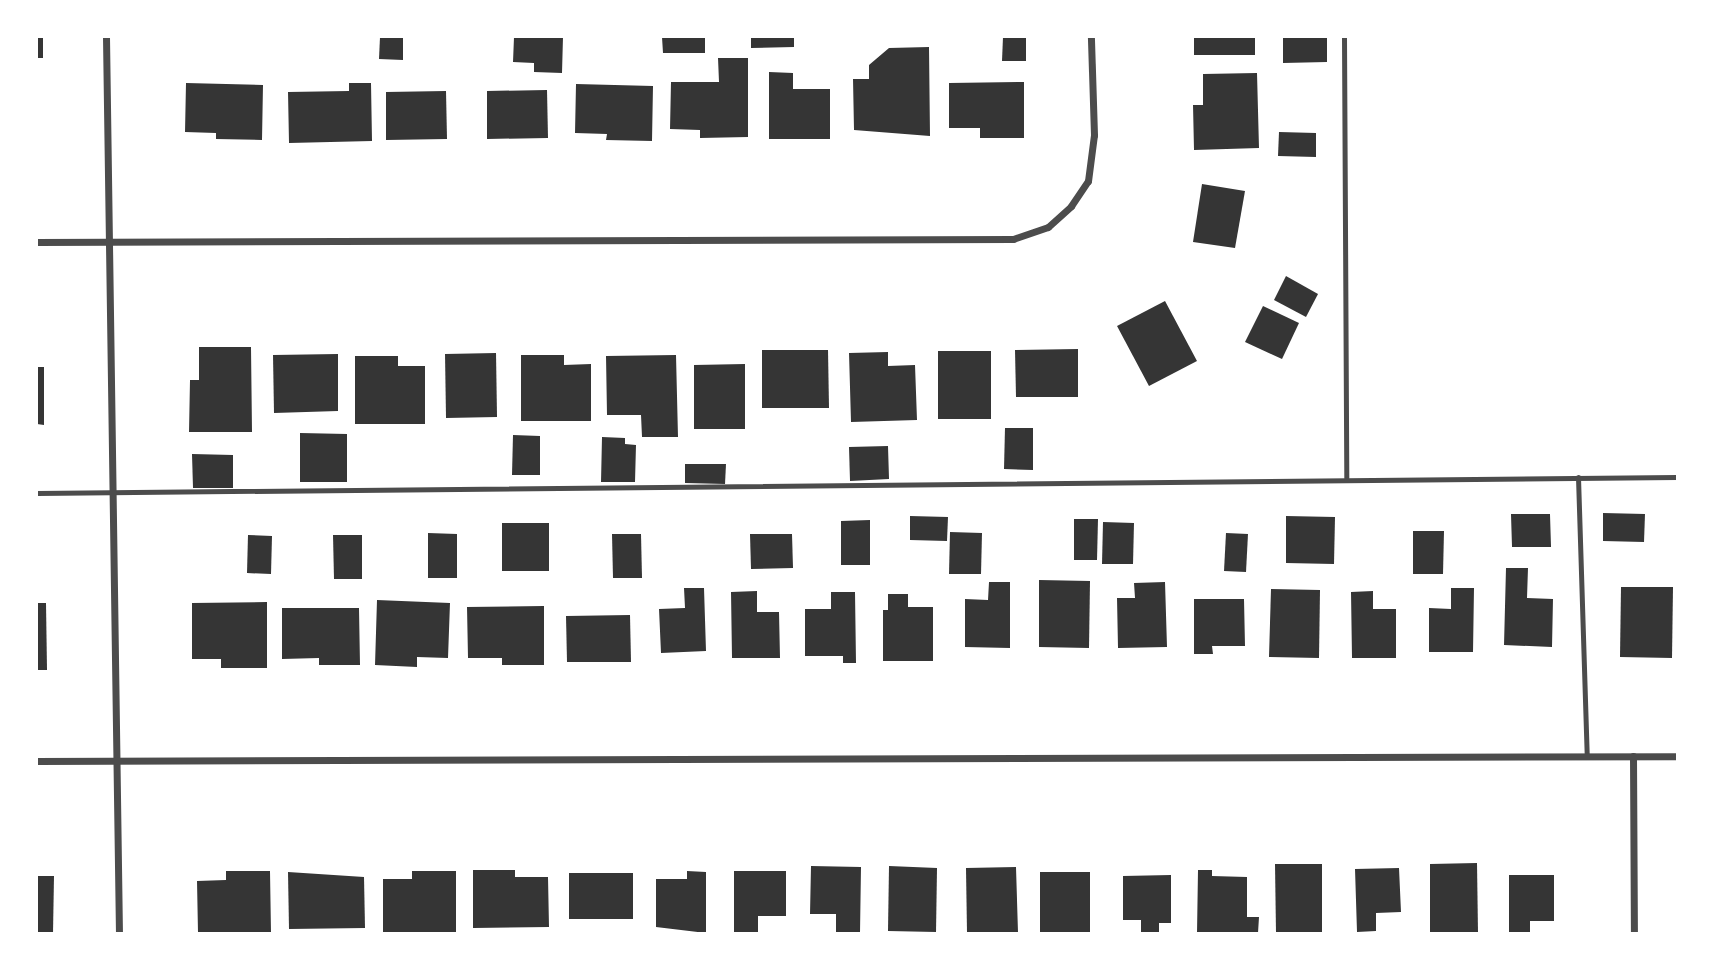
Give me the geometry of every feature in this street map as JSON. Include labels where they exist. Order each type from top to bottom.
[{"type":"street","points":[[106,37],[119,933]]},
{"type":"street","points":[[37,243],[982,240],[1038,232],[1059,218],[1088,181],[1094,135],[1091,37]]},
{"type":"street","points":[[1633,756],[1634,933]]},
{"type":"street","points":[[37,761],[1677,756]]},
{"type":"lane","points":[[1344,37],[1346,478]]},
{"type":"lane","points":[[1578,477],[1587,756]]},
{"type":"lane","points":[[37,493],[1346,478],[1677,477]]},
{"type":"building","points":[[37,37],[43,37],[43,58],[37,58]]},
{"type":"building","points":[[380,37],[403,37],[403,60],[379,59]]},
{"type":"building","points":[[514,37],[563,37],[562,73],[534,72],[534,63],[513,62]]},
{"type":"building","points":[[662,37],[705,37],[705,53],[663,53]]},
{"type":"building","points":[[751,37],[794,37],[794,47],[751,48]]},
{"type":"building","points":[[1003,37],[1026,37],[1026,61],[1002,61]]},
{"type":"building","points":[[1194,37],[1255,37],[1255,55],[1194,55]]},
{"type":"building","points":[[1283,37],[1327,37],[1327,62],[1283,63]]},
{"type":"building","points":[[929,47],[930,136],[854,130],[853,79],[869,79],[869,65],[889,48]]},
{"type":"building","points":[[718,58],[748,58],[748,137],[700,138],[700,130],[670,129],[671,82],[719,82]]},
{"type":"building","points":[[769,72],[793,73],[793,89],[830,89],[830,139],[769,139]]},
{"type":"building","points":[[1257,73],[1259,148],[1194,150],[1193,105],[1203,105],[1203,74]]},
{"type":"building","points":[[1024,82],[1024,138],[980,138],[980,128],[949,128],[949,83]]},
{"type":"building","points":[[186,83],[263,85],[262,140],[216,139],[216,133],[185,132]]},
{"type":"building","points":[[349,83],[371,83],[372,141],[289,143],[288,92],[349,91]]},
{"type":"building","points":[[576,84],[653,86],[652,141],[606,140],[607,134],[575,133]]},
{"type":"building","points":[[547,90],[548,138],[487,139],[487,91]]},
{"type":"building","points":[[446,91],[447,139],[386,140],[386,92]]},
{"type":"building","points":[[1279,132],[1316,133],[1316,157],[1278,156]]},
{"type":"building","points":[[1202,184],[1245,191],[1235,248],[1193,242]]},
{"type":"building","points":[[1286,276],[1318,294],[1306,317],[1274,300]]},
{"type":"building","points":[[1165,301],[1197,361],[1149,386],[1117,326]]},
{"type":"building","points":[[1263,306],[1299,323],[1282,359],[1245,342]]},
{"type":"building","points":[[199,347],[251,347],[252,432],[189,432],[190,380],[199,380]]},
{"type":"building","points":[[1078,349],[1078,397],[1016,397],[1015,350]]},
{"type":"building","points":[[762,350],[828,350],[829,408],[762,408]]},
{"type":"building","points":[[938,351],[991,351],[991,419],[938,419]]},
{"type":"building","points":[[888,352],[888,366],[915,365],[917,420],[851,422],[849,353]]},
{"type":"building","points":[[496,353],[497,417],[446,418],[445,354]]},
{"type":"building","points":[[338,354],[338,411],[274,413],[273,355]]},
{"type":"building","points":[[521,355],[564,355],[564,365],[591,364],[591,421],[521,421]]},
{"type":"building","points":[[676,355],[678,437],[642,437],[641,415],[607,415],[606,356]]},
{"type":"building","points":[[355,356],[398,356],[398,366],[425,366],[425,424],[355,424]]},
{"type":"building","points":[[745,364],[745,429],[694,429],[694,365]]},
{"type":"building","points":[[37,367],[44,367],[44,425],[37,424]]},
{"type":"building","points":[[1005,428],[1033,428],[1033,470],[1004,469]]},
{"type":"building","points":[[300,433],[347,434],[347,482],[300,482]]},
{"type":"building","points":[[513,435],[540,436],[540,475],[512,475]]},
{"type":"building","points":[[602,437],[625,438],[625,444],[636,445],[635,482],[601,482]]},
{"type":"building","points":[[888,446],[889,479],[850,481],[849,447]]},
{"type":"building","points":[[192,454],[233,455],[233,488],[193,488]]},
{"type":"building","points":[[685,464],[726,464],[725,484],[685,483]]},
{"type":"building","points":[[1603,513],[1645,514],[1644,542],[1603,541]]},
{"type":"building","points":[[1511,514],[1550,514],[1551,547],[1512,547]]},
{"type":"building","points":[[910,516],[948,517],[947,541],[910,540]]},
{"type":"building","points":[[1286,516],[1335,517],[1334,564],[1286,563]]},
{"type":"building","points":[[1074,519],[1098,519],[1097,560],[1074,560]]},
{"type":"building","points":[[870,520],[870,565],[841,565],[841,521]]},
{"type":"building","points":[[1103,522],[1134,523],[1133,564],[1102,564]]},
{"type":"building","points":[[502,523],[549,523],[549,571],[502,571]]},
{"type":"building","points":[[1413,531],[1444,531],[1443,574],[1413,574]]},
{"type":"building","points":[[950,532],[982,533],[981,574],[949,574]]},
{"type":"building","points":[[428,533],[457,534],[457,578],[428,578]]},
{"type":"building","points":[[1226,533],[1248,534],[1246,572],[1224,571]]},
{"type":"building","points":[[612,534],[641,534],[642,578],[613,578]]},
{"type":"building","points":[[750,534],[792,534],[793,568],[751,569]]},
{"type":"building","points":[[248,535],[272,536],[271,574],[247,573]]},
{"type":"building","points":[[333,535],[362,535],[362,579],[334,579]]},
{"type":"building","points":[[1506,568],[1528,568],[1527,598],[1553,599],[1552,647],[1504,645]]},
{"type":"building","points":[[1039,580],[1090,581],[1089,648],[1039,647]]},
{"type":"building","points":[[989,582],[1010,582],[1010,648],[965,647],[965,599],[988,600]]},
{"type":"building","points":[[1165,582],[1167,647],[1118,648],[1117,598],[1135,598],[1134,583]]},
{"type":"building","points":[[1621,587],[1673,587],[1672,658],[1620,657]]},
{"type":"building","points":[[684,588],[704,588],[706,651],[661,653],[659,609],[685,608]]},
{"type":"building","points":[[1451,588],[1474,588],[1473,652],[1429,652],[1429,608],[1451,609]]},
{"type":"building","points":[[1271,589],[1320,590],[1319,658],[1269,657]]},
{"type":"building","points":[[757,591],[757,612],[779,612],[780,658],[732,658],[731,592]]},
{"type":"building","points":[[1373,591],[1373,609],[1396,609],[1396,658],[1352,658],[1351,592]]},
{"type":"building","points":[[831,592],[855,592],[856,663],[843,663],[843,656],[805,656],[805,609],[831,609]]},
{"type":"building","points":[[888,594],[908,594],[908,607],[933,607],[933,661],[883,661],[883,610],[888,610]]},
{"type":"building","points":[[1194,599],[1244,599],[1245,646],[1212,646],[1213,654],[1194,654]]},
{"type":"building","points":[[377,600],[450,603],[448,658],[417,657],[417,667],[375,665]]},
{"type":"building","points":[[267,602],[267,668],[221,668],[221,659],[192,659],[192,603]]},
{"type":"building","points":[[37,603],[46,603],[47,670],[37,670]]},
{"type":"building","points":[[544,606],[544,665],[502,665],[502,658],[468,658],[467,607]]},
{"type":"building","points":[[282,608],[359,608],[360,665],[319,665],[319,658],[282,659]]},
{"type":"building","points":[[630,615],[631,662],[567,662],[566,616]]},
{"type":"building","points":[[1477,863],[1478,933],[1430,933],[1430,864]]},
{"type":"building","points":[[1275,864],[1322,864],[1322,933],[1276,933]]},
{"type":"building","points":[[811,866],[861,867],[860,933],[836,933],[836,914],[810,914]]},
{"type":"building","points":[[889,866],[937,868],[936,932],[888,931]]},
{"type":"building","points":[[1016,867],[1018,933],[967,933],[966,868]]},
{"type":"building","points":[[1399,868],[1401,912],[1376,913],[1376,931],[1357,932],[1355,869]]},
{"type":"building","points":[[473,870],[515,870],[515,877],[548,877],[549,927],[473,928]]},
{"type":"building","points":[[1198,870],[1212,870],[1212,876],[1247,877],[1247,917],[1259,917],[1258,933],[1197,933]]},
{"type":"building","points":[[226,871],[270,871],[271,933],[198,933],[197,881],[226,880]]},
{"type":"building","points":[[412,871],[456,871],[456,933],[383,933],[383,879],[412,879]]},
{"type":"building","points":[[687,871],[706,872],[706,933],[656,927],[656,879],[687,879]]},
{"type":"building","points":[[734,871],[786,871],[786,916],[758,916],[758,932],[734,932]]},
{"type":"building","points":[[288,872],[364,877],[365,928],[289,929]]},
{"type":"building","points":[[1040,872],[1090,872],[1090,933],[1040,933]]},
{"type":"building","points":[[569,873],[633,873],[633,919],[569,919]]},
{"type":"building","points":[[1171,875],[1171,923],[1159,923],[1159,933],[1141,933],[1141,920],[1123,920],[1123,876]]},
{"type":"building","points":[[1509,875],[1554,875],[1554,921],[1530,921],[1530,933],[1509,933]]},
{"type":"building","points":[[37,876],[54,876],[53,933],[37,933]]}]
